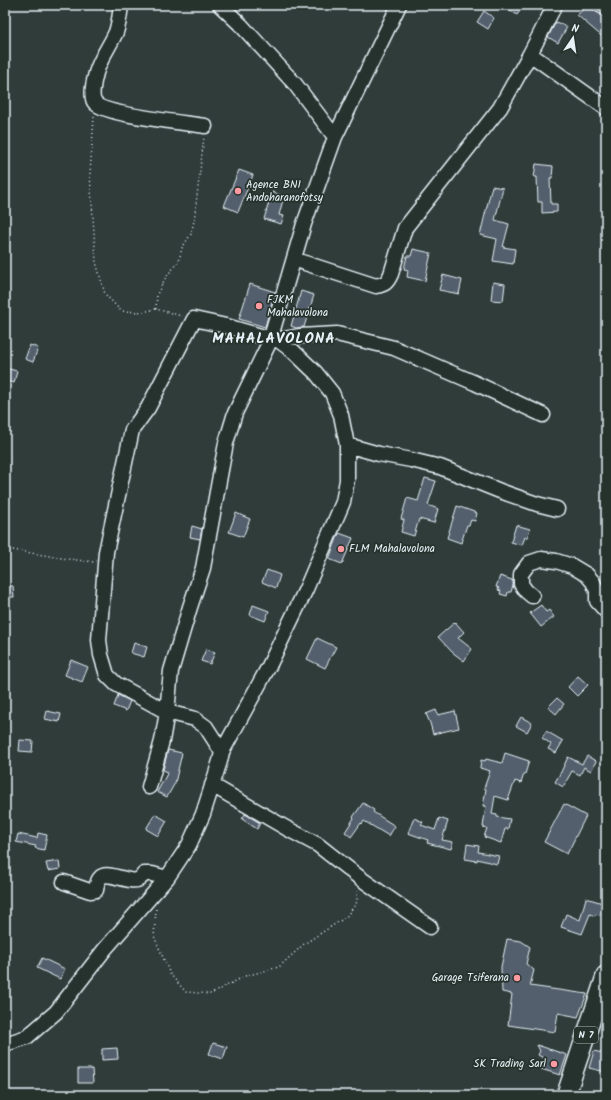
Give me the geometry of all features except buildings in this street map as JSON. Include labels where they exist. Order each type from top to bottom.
[{"type":"main road","name":"N 7","points":[[566,1095],[606,975]]},
{"type":"street","points":[[121,5],[117,31],[102,58],[96,74],[93,89],[93,98],[95,103],[104,109],[112,111],[205,126]]},
{"type":"street","points":[[220,5],[241,25],[294,84],[335,137]]},
{"type":"street","points":[[150,787],[168,712],[171,670],[203,568],[226,443],[236,413],[274,340],[274,326],[304,224],[335,137],[399,5]]},
{"type":"street","points":[[294,259],[305,264],[376,286],[384,284],[388,281],[405,228],[500,108],[555,5]]},
{"type":"street","points":[[600,5],[606,8]]},
{"type":"street","points":[[530,54],[606,108]]},
{"type":"street","points":[[5,1044],[27,1037],[56,1012],[105,949],[167,878],[189,845],[203,814],[222,752],[269,666],[306,588],[343,502],[347,480],[347,445],[341,415],[332,393],[316,373],[293,351],[274,340],[226,326],[194,319],[148,408],[132,430],[106,552],[99,640],[101,655],[107,675],[116,684],[168,712],[195,719],[206,727],[222,752]]},
{"type":"street","points":[[274,340],[300,336],[338,334],[394,348],[543,415]]},
{"type":"street","points":[[347,445],[379,454],[440,467],[500,491],[537,504],[557,509]]},
{"type":"street","points":[[532,596],[526,591],[522,584],[521,574],[529,563],[541,559],[556,561],[572,566],[587,575],[597,590],[597,601],[606,612]]},
{"type":"street","points":[[212,786],[318,845],[360,878],[430,927]]},
{"type":"street","points":[[64,882],[93,891],[96,890],[99,878],[106,875],[135,881],[140,879],[144,874],[152,874],[167,878]]},
{"type":"path","points":[[95,103],[90,174],[96,262],[105,294],[121,311],[143,312],[156,309],[194,319]]},
{"type":"path","points":[[156,309],[157,294],[166,277],[179,261],[182,248],[191,234],[194,221],[205,126]]},
{"type":"path","points":[[5,550],[13,550],[68,560],[105,563]]},
{"type":"path","points":[[156,908],[154,936],[170,974],[186,992],[211,994],[245,976],[280,967],[304,944],[346,917],[358,902],[357,886],[360,878]]},
{"type":"place","name":"Agence BNI Andoharanofotsy","points":[[238,191]]},
{"type":"place","name":"FJKM Mahalavolona","points":[[259,306]]},
{"type":"place","name":"FLM Mahalavolona","points":[[341,549]]},
{"type":"place","name":"Garage Tsiferana","points":[[517,978]]},
{"type":"place","name":"SK Trading Sarl","points":[[554,1064]]},
{"type":"district","name":"MAHALAVOLONA","points":[[274,339]]}]
